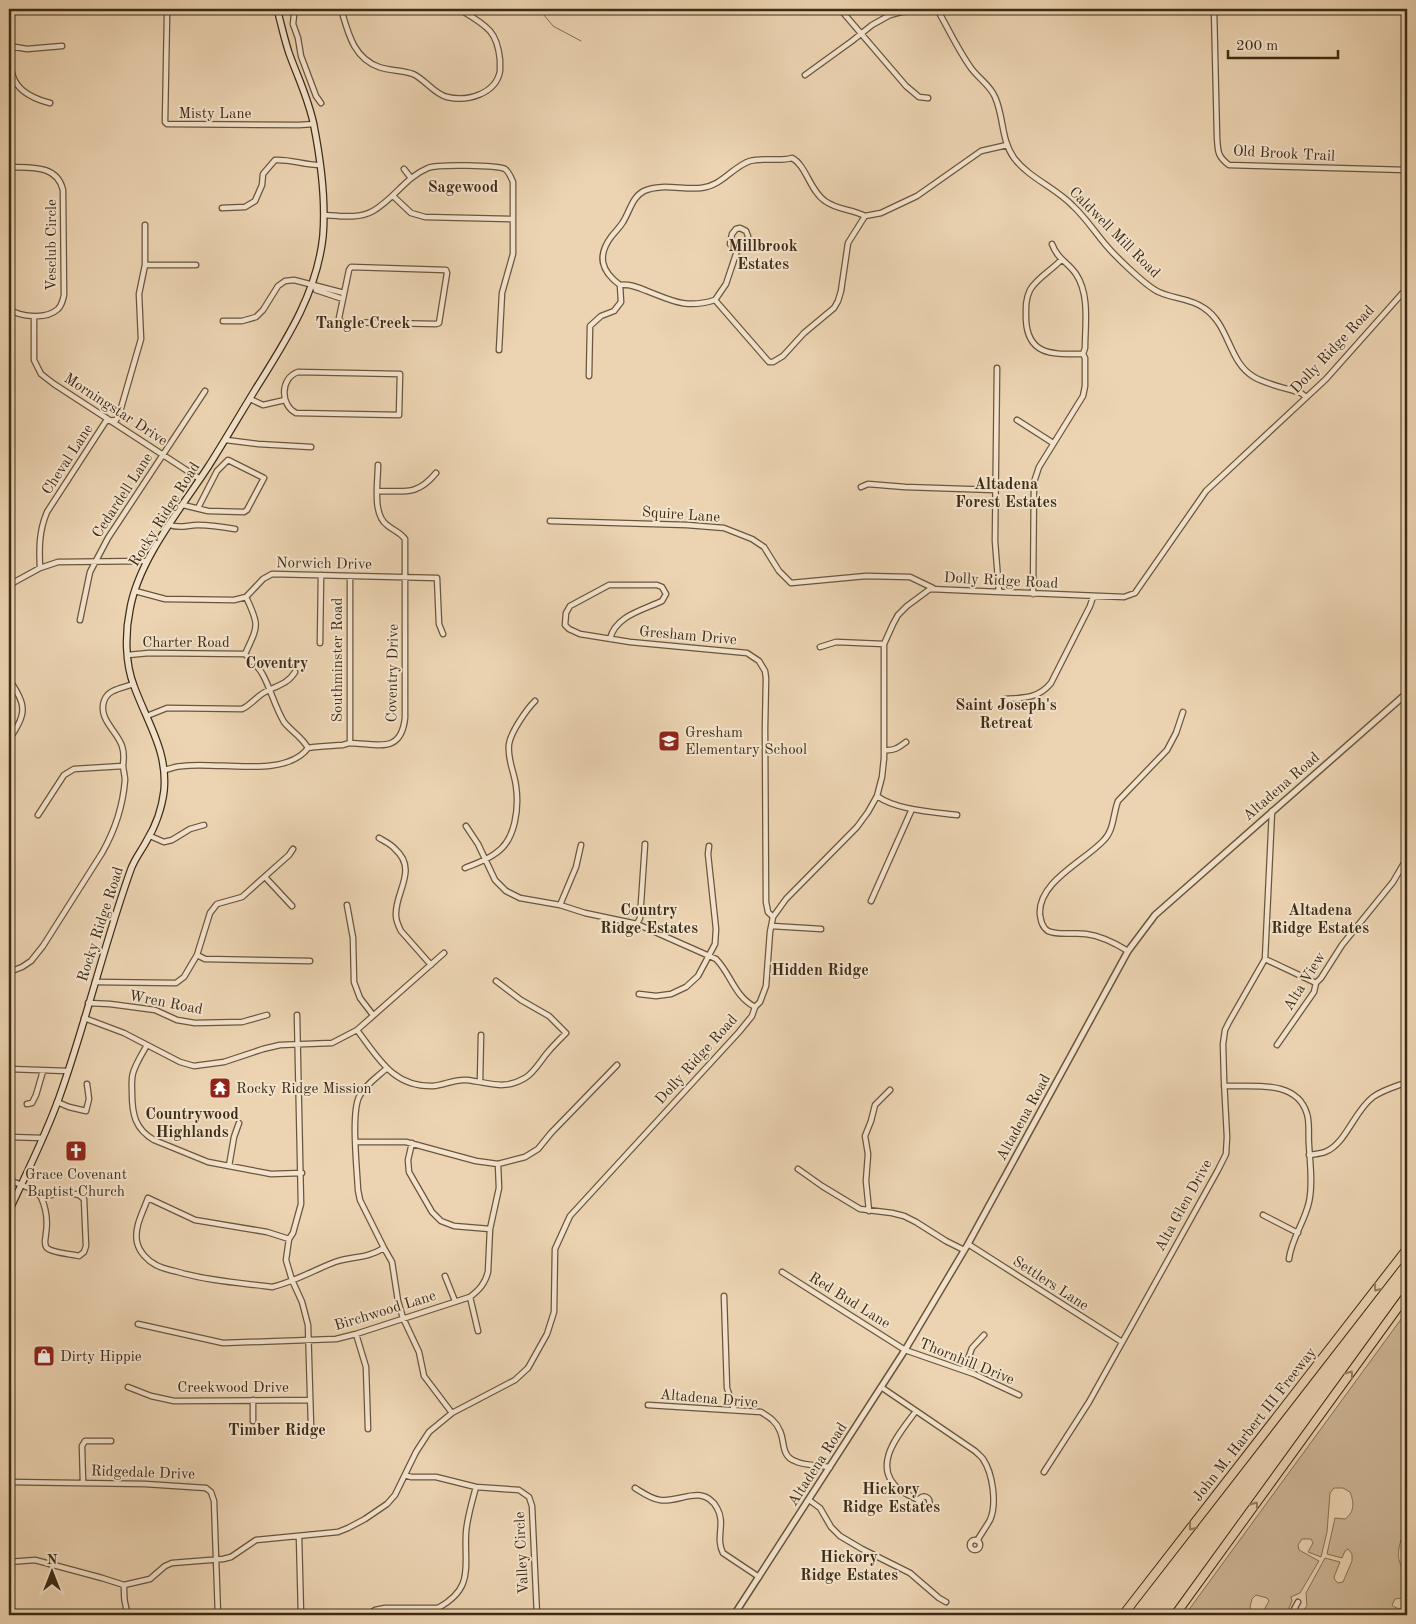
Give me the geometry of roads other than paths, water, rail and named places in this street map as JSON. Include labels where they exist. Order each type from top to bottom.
[{"type":"highway","name":"John M. Harbert III Freeway","points":[[1123,1615],[1407,1249]]},
{"type":"highway","points":[[1175,1615],[1407,1295]]},
{"type":"main road","name":"Rocky Ridge Road","points":[[9,1211],[43,1138],[57,1102],[133,864],[150,836],[164,792],[164,770],[160,748],[133,684],[128,655],[128,626],[134,591],[147,560],[226,440],[292,330],[313,286],[323,239],[323,191],[320,165],[314,124],[306,94],[289,53],[278,9]]},
{"type":"street","points":[[290,9],[294,15],[293,24],[301,56],[316,96],[321,104]]},
{"type":"street","points":[[341,9],[352,42],[357,52],[365,60],[378,67],[415,75],[439,94],[466,99],[488,91],[493,87],[500,72],[500,52],[491,32],[459,9]]},
{"type":"street","points":[[840,9],[906,86],[919,97],[928,98]]},
{"type":"street","points":[[804,75],[872,25],[890,15],[935,9]]},
{"type":"street","name":"Caldwell Mill Road","points":[[935,9],[971,69],[995,97],[1007,145],[1014,158],[1075,207],[1106,246],[1146,283],[1166,295],[1185,298],[1206,308],[1223,328],[1236,358],[1244,368],[1257,378],[1301,392],[1306,397]]},
{"type":"street","name":"Old Brook Trail","points":[[1214,9],[1217,137],[1221,160],[1229,165],[1407,170]]},
{"type":"street","name":"Misty Lane","points":[[167,15],[165,122],[167,124],[314,124]]},
{"type":"street","points":[[50,103],[33,98],[20,88],[13,76],[10,47],[27,49],[62,46]]},
{"type":"street","points":[[589,376],[590,326],[601,316],[618,308],[621,302],[620,285],[607,272],[602,261],[604,248],[623,222],[633,202],[641,193],[654,188],[701,188],[713,185],[724,179],[740,165],[751,161],[792,158],[798,161],[813,189],[824,201],[835,207],[856,211],[865,216],[881,212],[917,196],[981,151],[1007,145]]},
{"type":"street","points":[[222,208],[245,207],[255,201],[262,185],[263,174],[276,160],[320,165]]},
{"type":"street","points":[[324,216],[363,215],[374,211],[412,178],[429,168],[439,166],[504,169],[510,174],[513,182],[513,254],[502,294],[499,350]]},
{"type":"street","name":"Vesclub Circle","points":[[9,167],[43,168],[51,171],[59,178],[63,190],[64,295],[61,305],[57,310],[52,313],[34,316]]},
{"type":"street","points":[[404,169],[412,178]]},
{"type":"street","points":[[393,196],[410,212],[425,217],[513,218]]},
{"type":"street","points":[[715,300],[769,362],[773,362],[783,356],[804,333],[834,308],[841,291],[848,243],[865,216]]},
{"type":"street","name":"Cheval Lane","points":[[40,568],[39,543],[47,512],[106,421],[116,420],[119,415],[139,346],[141,325],[139,294],[145,265],[144,226]]},
{"type":"street","points":[[620,285],[629,284],[686,304],[700,304],[715,300],[726,284],[737,251],[745,247],[748,236],[746,231],[740,228],[736,230],[730,239],[730,244],[737,251]]},
{"type":"street","points":[[1033,594],[1034,482],[1039,466],[1082,396],[1085,386],[1084,290],[1077,275],[1061,260],[1052,244]]},
{"type":"street","points":[[1061,260],[1030,289],[1026,302],[1027,332],[1031,341],[1044,352],[1084,354]]},
{"type":"street","points":[[145,265],[196,265]]},
{"type":"street","points":[[352,267],[444,269],[448,271],[439,322],[436,324],[340,322],[339,318],[344,296],[349,270],[352,267]]},
{"type":"street","points":[[223,321],[242,321],[256,317],[263,310],[278,286],[285,281],[294,280],[313,286],[318,285],[328,291],[344,296]]},
{"type":"street","name":"Dolly Ridge Road","points":[[124,1586],[150,1579],[172,1562],[216,1560],[230,1557],[256,1540],[338,1532],[365,1519],[387,1504],[395,1495],[416,1452],[429,1432],[452,1413],[515,1380],[528,1368],[547,1334],[554,1312],[555,1249],[570,1216],[752,1016],[766,986],[770,932],[774,917],[786,899],[857,828],[877,796],[882,777],[884,750],[884,644],[893,624],[907,606],[930,589],[1124,598],[1135,593],[1206,491],[1326,379],[1407,288]]},
{"type":"street","points":[[9,309],[14,313],[34,316]]},
{"type":"street","name":"Morningstar Drive","points":[[34,316],[34,360],[41,374],[200,479]]},
{"type":"street","points":[[997,368],[995,541],[999,592]]},
{"type":"street","points":[[298,372],[400,374],[399,415],[302,414],[292,411],[285,400],[286,381],[298,372]]},
{"type":"street","name":"Cedardell Lane","points":[[80,620],[90,572],[94,562],[162,455],[205,392]]},
{"type":"street","points":[[250,399],[263,405],[285,400]]},
{"type":"street","points":[[1017,420],[1053,443]]},
{"type":"street","points":[[226,440],[311,447]]},
{"type":"street","points":[[183,506],[222,512],[244,512],[247,510],[264,478],[228,460],[217,471],[198,508]]},
{"type":"street","name":"Coventry Drive","points":[[164,770],[183,766],[276,766],[294,760],[308,748],[350,743],[388,744],[395,741],[404,731],[405,539],[400,532],[386,525],[380,517],[377,508],[378,466]]},
{"type":"street","points":[[378,491],[419,489],[427,484],[436,473]]},
{"type":"street","points":[[861,486],[868,484],[995,490]]},
{"type":"street","name":"Squire Lane","points":[[550,521],[687,525],[724,528],[752,539],[764,547],[779,571],[792,583],[866,576],[910,577],[936,590]]},
{"type":"street","points":[[170,524],[177,528],[196,525],[235,529]]},
{"type":"street","points":[[9,585],[40,568],[58,562],[74,560],[94,562],[147,560]]},
{"type":"street","name":"Norwich Drive","points":[[246,597],[263,579],[272,574],[437,578],[438,624],[443,634]]},
{"type":"street","points":[[320,643],[321,576]]},
{"type":"street","name":"Southminster Road","points":[[350,576],[350,743]]},
{"type":"street","name":"Gresham Drive","points":[[610,639],[611,632],[619,622],[662,601],[666,594],[662,587],[657,585],[609,585],[570,606],[566,613],[565,626],[569,630],[580,634],[610,639],[654,645],[742,652],[754,656],[763,666],[766,678],[766,902],[768,912],[774,917]]},
{"type":"street","points":[[134,591],[165,599],[234,600],[246,597],[257,622],[245,654],[259,668],[285,722],[304,740],[308,748]]},
{"type":"street","points":[[1006,699],[1029,698],[1036,696],[1046,689],[1051,683],[1093,597]]},
{"type":"street","points":[[820,648],[836,642],[884,644]]},
{"type":"street","name":"Charter Road","points":[[128,655],[148,653],[245,654]]},
{"type":"street","points":[[147,716],[167,708],[242,709],[250,705],[263,693],[288,681],[295,672]]},
{"type":"street","points":[[9,678],[23,704],[19,725],[9,740]]},
{"type":"street","points":[[9,972],[22,967],[43,946],[111,837],[125,783],[124,759],[122,746],[117,735],[109,726],[104,715],[104,699],[112,691],[133,684]]},
{"type":"street","name":"Altadena Road","points":[[734,1615],[905,1350],[968,1244],[1128,951],[1155,916],[1272,810],[1407,693]]},
{"type":"street","points":[[465,868],[496,853],[504,846],[515,823],[517,798],[516,784],[509,760],[510,743],[514,732],[535,701]]},
{"type":"street","points":[[1128,951],[1100,937],[1046,930],[1041,921],[1039,909],[1042,898],[1049,887],[1106,839],[1112,826],[1114,810],[1118,801],[1167,750],[1176,733],[1183,712]]},
{"type":"street","points":[[884,750],[898,749],[906,742]]},
{"type":"street","points":[[38,815],[64,775],[74,769],[123,766]]},
{"type":"street","points":[[877,796],[883,800],[912,809],[957,814]]},
{"type":"street","points":[[871,901],[912,809]]},
{"type":"street","name":"Alta Glen Drive","points":[[1044,1472],[1089,1402],[1226,1154],[1223,1044],[1225,1030],[1265,959],[1272,810]]},
{"type":"street","points":[[150,836],[164,842],[172,840],[190,829],[204,825]]},
{"type":"street","points":[[466,826],[478,844],[495,880],[506,891],[520,898],[560,905],[585,914],[637,924],[716,959],[721,964],[739,995],[755,1007]]},
{"type":"street","points":[[379,838],[400,853],[406,868],[406,878],[396,908],[398,926],[431,965]]},
{"type":"street","points":[[637,924],[640,918],[645,844]]},
{"type":"street","points":[[560,905],[576,867],[581,845]]},
{"type":"street","points":[[639,994],[656,996],[671,994],[686,987],[698,976],[715,944],[716,929],[708,854],[709,846]]},
{"type":"street","points":[[94,982],[176,983],[184,977],[197,954],[210,913],[217,904],[242,897],[294,848]]},
{"type":"street","name":"Alta View","points":[[1277,1045],[1314,992],[1316,983],[1342,945],[1393,882],[1407,858]]},
{"type":"street","points":[[265,877],[292,906]]},
{"type":"street","points":[[347,905],[353,938],[354,982],[360,998],[373,1015]]},
{"type":"street","points":[[772,926],[821,929]]},
{"type":"street","points":[[197,954],[205,959],[310,961]]},
{"type":"street","points":[[84,1018],[113,1028],[180,1062],[194,1066],[224,1062],[269,1047],[332,1043],[358,1030],[444,954]]},
{"type":"street","points":[[1265,959],[1316,983]]},
{"type":"street","points":[[358,1030],[386,1068],[403,1081],[421,1086],[436,1086],[464,1080],[497,1086],[514,1084],[528,1077],[566,1033],[550,1016],[521,1000],[496,980]]},
{"type":"street","name":"Wren Road","points":[[88,1004],[110,1004],[155,1010],[178,1020],[195,1023],[242,1022],[267,1015]]},
{"type":"street","points":[[297,1015],[302,1174],[301,1204],[293,1233],[289,1239],[286,1260],[305,1313],[308,1339],[311,1426]]},
{"type":"street","points":[[480,1082],[481,1035]]},
{"type":"street","points":[[147,1045],[136,1066],[132,1081],[134,1116],[139,1129],[154,1140],[208,1162],[270,1174],[302,1174]]},
{"type":"street","points":[[356,1142],[399,1141],[412,1143],[498,1164],[525,1157],[538,1149],[617,1065]]},
{"type":"street","points":[[386,1068],[362,1091],[358,1099],[356,1142],[360,1200],[392,1262],[398,1301],[403,1318],[419,1352],[424,1376],[452,1413]]},
{"type":"street","points":[[9,1069],[68,1071]]},
{"type":"street","points":[[27,1104],[32,1103],[36,1095],[43,1071]]},
{"type":"street","points":[[1309,1155],[1323,1153],[1332,1148],[1340,1140],[1359,1111],[1372,1097],[1385,1089],[1405,1083]]},
{"type":"street","points":[[57,1102],[69,1108],[86,1111],[89,1099],[87,1084]]},
{"type":"street","points":[[1224,1086],[1277,1088],[1288,1091],[1303,1105],[1308,1115],[1309,1201],[1289,1259]]},
{"type":"street","points":[[869,1211],[866,1181],[868,1154],[865,1136],[875,1105],[890,1090]]},
{"type":"street","points":[[230,1166],[234,1137],[239,1123]]},
{"type":"street","points":[[9,1136],[43,1138]]},
{"type":"street","points":[[412,1143],[408,1160],[409,1172],[432,1212],[441,1221],[454,1226],[490,1229]]},
{"type":"street","points":[[478,1331],[470,1297],[480,1290],[486,1278],[490,1229],[499,1188],[498,1164]]},
{"type":"street","points":[[798,1169],[860,1209],[904,1216],[946,1242],[964,1250]]},
{"type":"street","points":[[9,1180],[34,1190],[41,1197],[47,1219],[44,1243],[46,1248],[79,1256],[84,1252],[86,1246],[84,1199],[79,1195],[66,1192],[41,1197]]},
{"type":"street","points":[[289,1239],[267,1232],[195,1220],[148,1198],[139,1220],[137,1232],[137,1242],[141,1250],[149,1261],[158,1266],[195,1277],[272,1287],[337,1261],[366,1256],[384,1248]]},
{"type":"street","points":[[1263,1215],[1298,1233]]},
{"type":"street","name":"Settlers Lane","points":[[968,1244],[1122,1342]]},
{"type":"street","name":"Red Bud Lane","points":[[782,1272],[905,1350]]},
{"type":"street","points":[[445,1276],[455,1301]]},
{"type":"street","points":[[724,1296],[727,1388],[734,1409]]},
{"type":"street","name":"Birchwood Lane","points":[[138,1324],[223,1342],[336,1339],[470,1297]]},
{"type":"street","points":[[356,1334],[366,1367],[368,1429]]},
{"type":"street","points":[[964,1370],[972,1348],[984,1335]]},
{"type":"street","name":"Thornhill Drive","points":[[905,1350],[964,1370],[1019,1395]]},
{"type":"street","name":"Creekwood Drive","points":[[128,1387],[151,1396],[174,1401],[309,1400]]},
{"type":"street","points":[[881,1388],[975,1451],[983,1459],[990,1474],[992,1509],[990,1520],[977,1541]]},
{"type":"street","points":[[253,1400],[253,1422]]},
{"type":"street","name":"Altadena Drive","points":[[648,1406],[734,1409],[760,1412],[774,1421],[780,1431],[784,1451],[795,1462],[830,1467]]},
{"type":"street","points":[[916,1411],[893,1444],[886,1464],[887,1474],[893,1483],[901,1491],[918,1500]]},
{"type":"street","points":[[83,1482],[82,1446],[85,1441],[111,1441]]},
{"type":"street","name":"Valley Circle","points":[[405,1475],[436,1478],[476,1487],[519,1490],[529,1497],[532,1506],[537,1615]]},
{"type":"street","name":"Ridgedale Drive","points":[[9,1482],[83,1482],[206,1488],[211,1492],[214,1501],[218,1615]]},
{"type":"street","points":[[369,1615],[375,1610],[385,1608],[438,1608],[446,1604],[457,1594],[467,1569],[466,1532],[476,1487]]},
{"type":"street","points":[[635,1488],[650,1497],[661,1500],[698,1495],[710,1500],[717,1507],[721,1516],[721,1527],[718,1536],[720,1548],[724,1553],[759,1577]]},
{"type":"street","points":[[809,1500],[820,1508],[831,1527],[840,1536],[910,1574],[946,1602]]},
{"type":"street","points":[[299,1536],[301,1615]]},
{"type":"street","points":[[9,1562],[36,1560],[124,1586],[126,1610],[130,1615]]},
{"type":"street","points":[[1292,1615],[1298,1602]]},
{"type":"street","points":[[426,1609],[426,1615]]},
{"type":"waterway","points":[[539,9],[553,26],[581,41]]},
{"type":"place","name":"Gresham Elementary School","points":[[669,741]]},
{"type":"place","name":"Rocky Ridge Mission","points":[[220,1088]]},
{"type":"place","name":"Grace Covenant Baptist Church","points":[[76,1151]]},
{"type":"place","name":"Dirty Hippie","points":[[44,1356]]},
{"type":"district","name":"Sagewood","points":[[463,186]]},
{"type":"district","name":"Millbrook Estates","points":[[763,254]]},
{"type":"district","name":"Tangle Creek","points":[[363,322]]},
{"type":"district","name":"Altadena Forest Estates","points":[[1006,492]]},
{"type":"district","name":"Coventry","points":[[277,662]]},
{"type":"district","name":"Saint Joseph's Retreat","points":[[1006,713]]},
{"type":"district","name":"Country Ridge Estates","points":[[649,918]]},
{"type":"district","name":"Altadena Ridge Estates","points":[[1320,918]]},
{"type":"district","name":"Hidden Ridge","points":[[820,969]]},
{"type":"district","name":"Countrywood Highlands","points":[[192,1122]]},
{"type":"district","name":"Timber Ridge","points":[[277,1429]]},
{"type":"district","name":"Hickory Ridge Estates","points":[[891,1497]]},
{"type":"district","name":"Hickory Ridge Estates","points":[[849,1565]]}]
